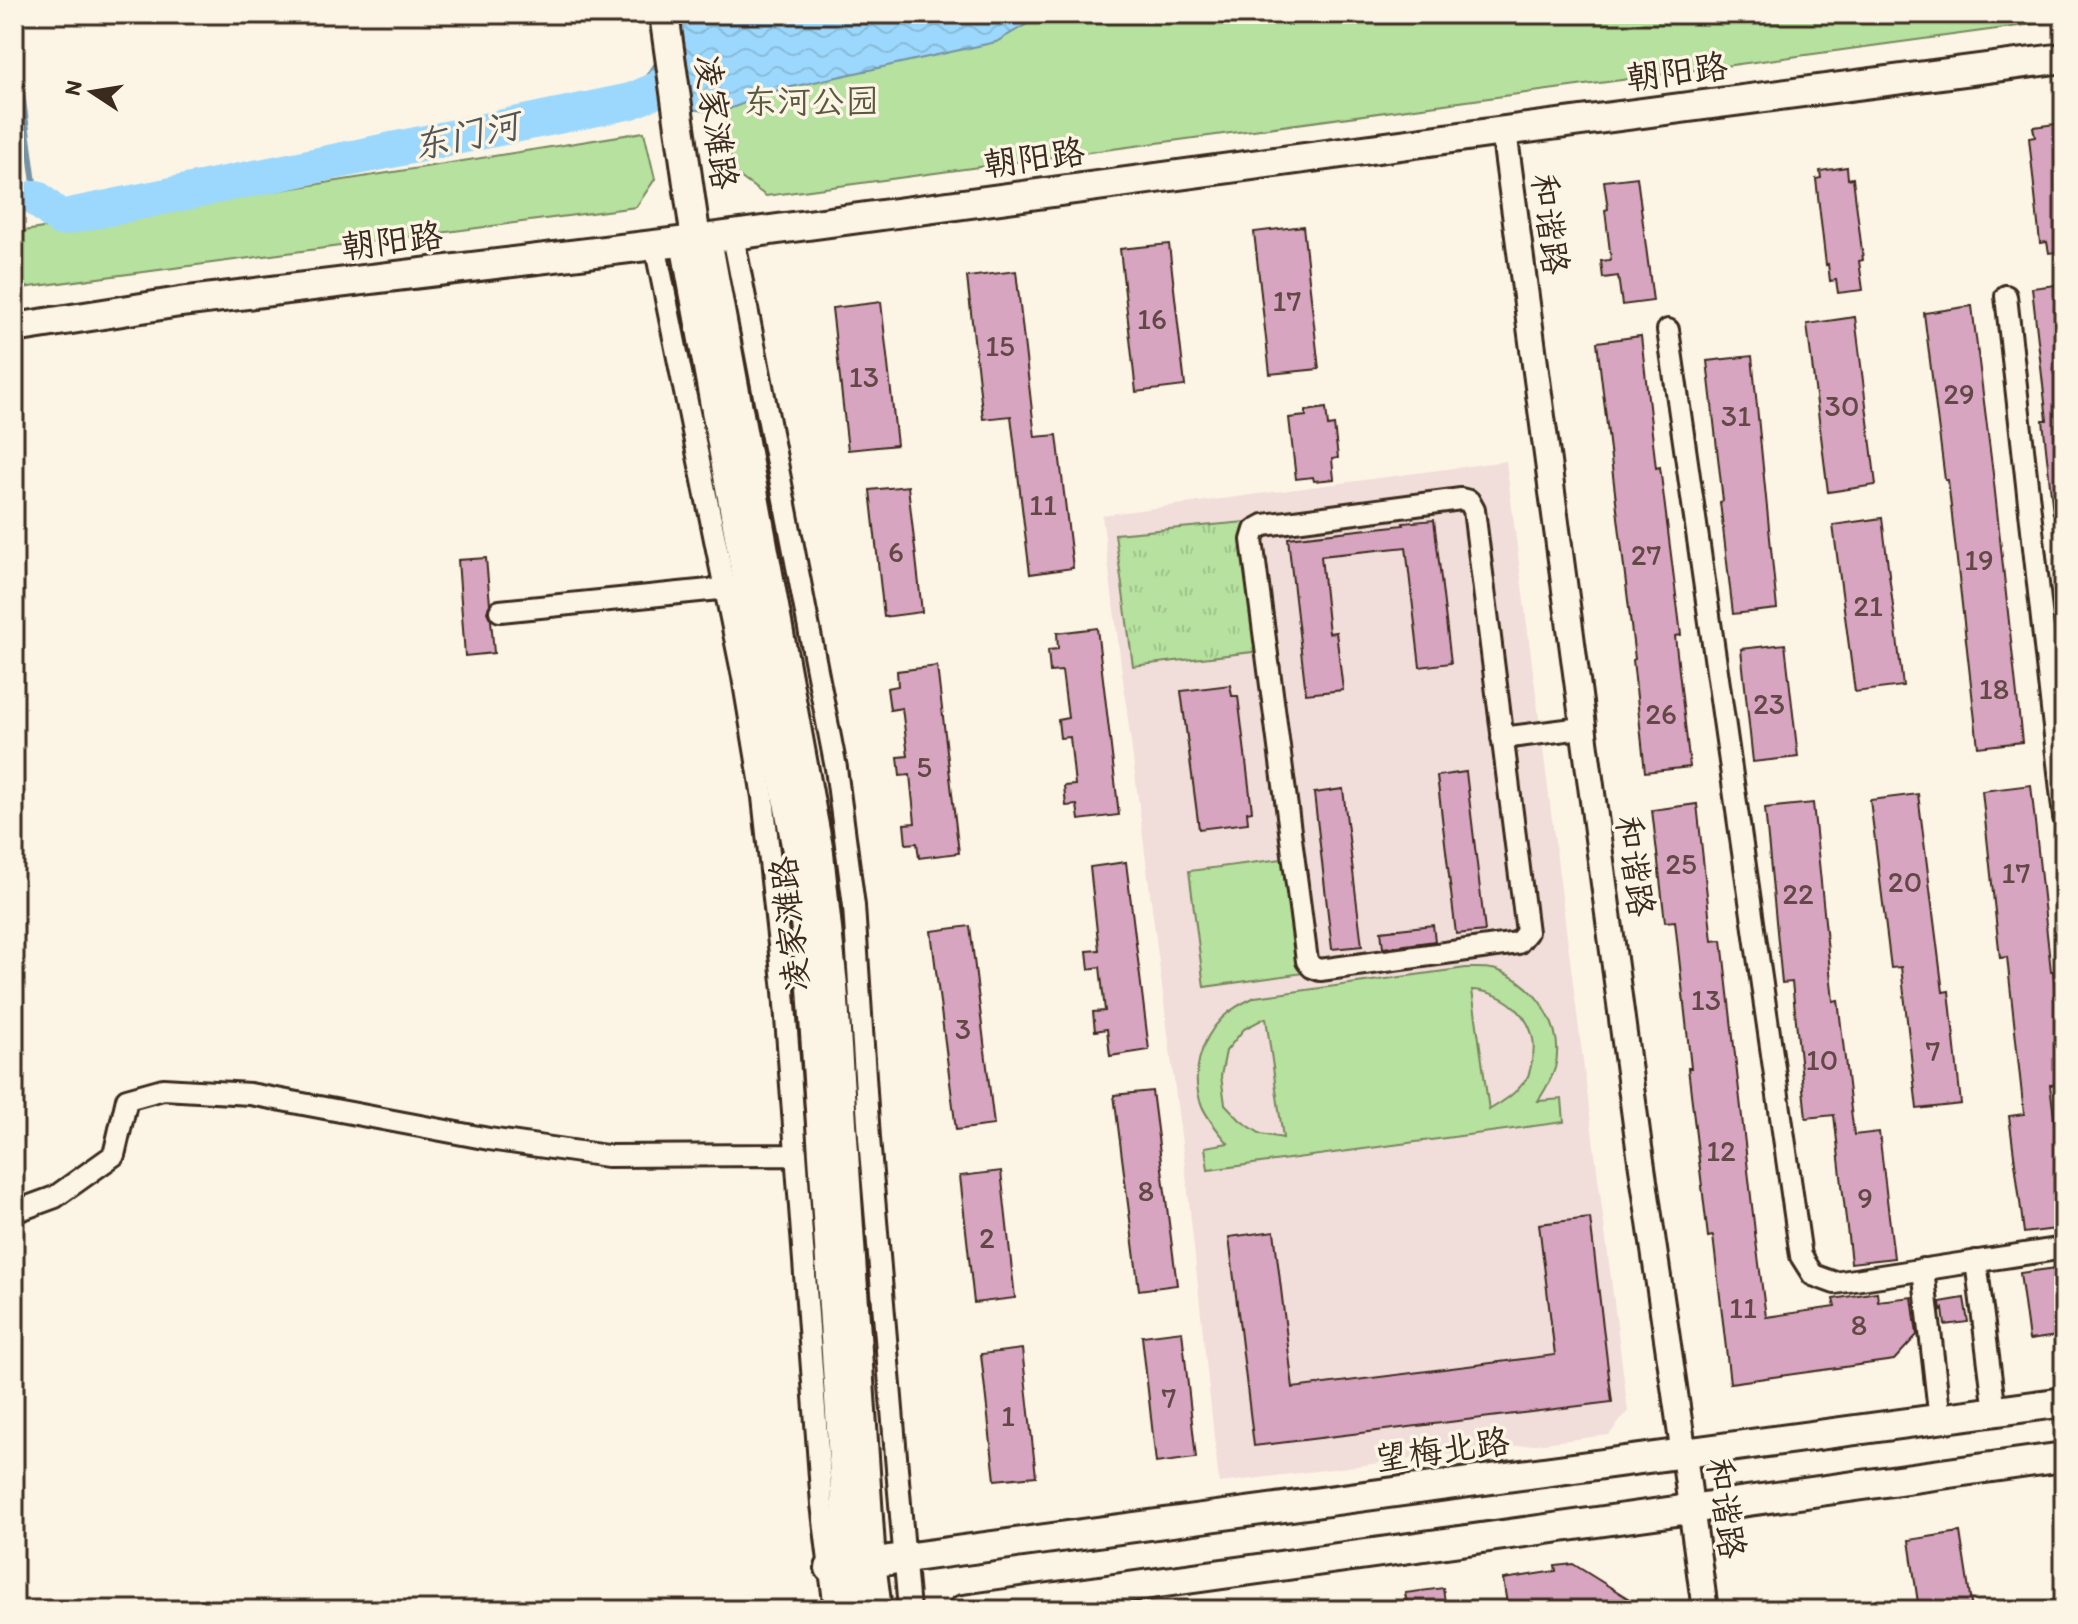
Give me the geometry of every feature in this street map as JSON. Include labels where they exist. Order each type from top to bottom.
[{"type":"main road","name":"凌家滩路","points":[[664,14],[680,123],[705,239],[819,853],[833,986],[850,1566],[877,1610]]},
{"type":"main road","name":"朝阳路","points":[[14,328],[180,302],[705,239],[2064,58]]},
{"type":"main road","name":"凌家滩路","points":[[705,239],[737,588],[798,856],[810,973],[855,1610]]},
{"type":"main road","name":"望梅北路","points":[[850,1566],[2064,1402]]},
{"type":"main road","points":[[963,1610],[2064,1457]]},
{"type":"street","name":"和谐路","points":[[1504,131],[1636,1132],[1705,1610]]},
{"type":"street","points":[[705,239],[838,783],[854,906],[869,1138],[909,1610]]},
{"type":"street","points":[[655,245],[737,588],[743,677],[767,825],[784,991],[822,1504],[850,1566],[835,1610]]},
{"type":"street","points":[[2006,296],[2064,817]]},
{"type":"street","points":[[1668,330],[1801,1256],[1813,1275],[1835,1283],[2064,1248]]},
{"type":"street","points":[[1461,499],[1469,501],[1474,510],[1502,738],[1527,932],[1522,940],[1320,970],[1312,967],[1307,961],[1252,540],[1255,530],[1264,525],[1461,499]]},
{"type":"street","points":[[500,611],[737,588]]},
{"type":"street","points":[[1502,738],[1582,728]]},
{"type":"street","points":[[14,1212],[55,1197],[114,1155],[127,1099],[163,1089],[250,1094],[489,1139],[607,1156],[796,1155]]},
{"type":"street","points":[[1976,1261],[1995,1412]]},
{"type":"street","points":[[1923,1269],[1940,1420]]},
{"type":"shaded area","points":[[1506,461],[1628,1411],[1609,1435],[1219,1483],[1187,1183],[1102,515]]},
{"type":"green space","name":"东河公园","points":[[707,14],[2064,14],[2064,20],[766,196],[733,172]]},
{"type":"green space","name":"东河公园","points":[[644,132],[655,179],[636,207],[14,289],[14,149],[24,231]]},
{"type":"green space","points":[[1245,522],[1261,651],[1133,666],[1115,534]]},
{"type":"green space","points":[[1289,858],[1304,973],[1204,987],[1189,871]]},
{"type":"green space","points":[[1466,968],[1502,972],[1527,988],[1546,1011],[1552,1024],[1557,1053],[1555,1068],[1538,1101],[1562,1099],[1564,1122],[1208,1170],[1205,1147],[1228,1143],[1202,1106],[1197,1083],[1199,1059],[1208,1037],[1222,1018],[1255,997]],"holes":[[[1472,990],[1498,996],[1519,1012],[1527,1022],[1534,1046],[1527,1078],[1515,1092],[1489,1110]],[[1266,1018],[1283,1138],[1261,1134],[1241,1121],[1225,1104],[1221,1076],[1226,1051],[1244,1029]]]},
{"type":"water","points":[[686,14],[1044,14],[996,42],[778,90],[719,113],[631,101]]},
{"type":"building","points":[[2063,123],[2064,251],[2049,253],[2047,242],[2040,243],[2029,138],[2035,137],[2033,127]]},
{"type":"building","points":[[1847,167],[1848,179],[1853,178],[1863,260],[1859,261],[1863,290],[1838,293],[1836,280],[1830,281],[1826,265],[1816,179],[1821,178],[1820,171]]},
{"type":"building","points":[[1637,177],[1653,301],[1622,305],[1618,276],[1603,278],[1601,261],[1611,260],[1604,181]]},
{"type":"building","points":[[1303,226],[1319,369],[1270,374],[1254,232]]},
{"type":"building","points":[[1169,244],[1185,386],[1136,392],[1120,249]]},
{"type":"building","points":[[1016,271],[1035,437],[1057,435],[1073,568],[1030,574],[1011,416],[983,419],[967,277]]},
{"type":"building","points":[[2064,284],[2064,512],[2053,513],[2043,420],[2047,420],[2032,288]]},
{"type":"building","points":[[881,302],[897,445],[848,450],[832,308]]},
{"type":"building","points":[[1972,306],[2022,742],[1978,747],[1948,480],[1945,480],[1924,313]]},
{"type":"building","points":[[1855,317],[1876,485],[1828,492],[1807,324]]},
{"type":"building","points":[[1641,336],[1656,468],[1660,467],[1681,635],[1675,636],[1690,767],[1645,772],[1635,659],[1597,342]]},
{"type":"building","points":[[1752,356],[1777,609],[1733,614],[1707,361]]},
{"type":"building","points":[[1326,408],[1328,426],[1334,425],[1338,458],[1332,459],[1334,479],[1296,479],[1289,418],[1306,416],[1306,411]]},
{"type":"building","points":[[908,486],[922,612],[884,617],[870,490]]},
{"type":"building","points":[[1882,518],[1903,686],[1855,692],[1833,525]]},
{"type":"building","points":[[1434,520],[1451,663],[1420,667],[1406,547],[1321,556],[1329,633],[1336,632],[1343,690],[1306,694],[1288,538]]},
{"type":"building","points":[[486,558],[490,604],[487,612],[491,620],[494,653],[465,656],[458,560]]},
{"type":"building","points":[[1097,628],[1119,815],[1079,820],[1077,805],[1066,806],[1064,786],[1075,785],[1070,737],[1060,738],[1058,720],[1068,718],[1062,671],[1050,672],[1048,650],[1058,649],[1057,633]]},
{"type":"building","points":[[1785,644],[1798,757],[1753,762],[1741,649]]},
{"type":"building","points":[[937,666],[959,853],[919,858],[917,843],[906,844],[904,824],[915,823],[910,775],[900,776],[898,757],[908,756],[902,708],[890,710],[887,688],[898,686],[897,671]]},
{"type":"building","points":[[1230,685],[1232,696],[1238,696],[1252,811],[1247,812],[1248,823],[1199,829],[1181,691]]},
{"type":"building","points":[[1466,772],[1485,931],[1456,934],[1437,776]]},
{"type":"building","points":[[2031,785],[2064,1065],[2064,1084],[2050,1085],[2064,1196],[2064,1228],[2024,1233],[2009,1116],[2024,1114],[2007,957],[2000,958],[1982,791]]},
{"type":"building","points":[[1343,789],[1362,946],[1332,949],[1314,793]]},
{"type":"building","points":[[1918,794],[1943,992],[1949,991],[1961,1104],[1917,1109],[1901,967],[1891,968],[1870,800]]},
{"type":"building","points":[[1813,803],[1833,1001],[1838,1000],[1854,1135],[1879,1132],[1894,1258],[1851,1263],[1834,1115],[1806,1118],[1792,982],[1782,983],[1765,808]]},
{"type":"building","points":[[1697,804],[1712,941],[1722,940],[1766,1317],[1835,1307],[1833,1299],[1877,1292],[1878,1301],[1912,1297],[1917,1335],[1894,1360],[1730,1383],[1713,1236],[1708,1237],[1675,921],[1665,922],[1652,810]]},
{"type":"building","points":[[1126,862],[1149,1050],[1110,1056],[1107,1029],[1095,1031],[1093,1012],[1105,1011],[1100,967],[1089,969],[1087,951],[1099,950],[1090,867]]},
{"type":"building","points":[[1433,925],[1435,941],[1383,948],[1381,931]]},
{"type":"building","points":[[970,926],[994,1125],[956,1130],[931,931]]},
{"type":"building","points":[[1152,1091],[1177,1285],[1139,1290],[1114,1095]]},
{"type":"building","points":[[1001,1171],[1015,1298],[974,1303],[960,1176]]},
{"type":"building","points":[[1590,1218],[1612,1402],[1254,1446],[1229,1237],[1274,1231],[1293,1388],[1555,1355],[1539,1224]]},
{"type":"building","points":[[2064,1267],[2064,1335],[2029,1340],[2020,1273]]},
{"type":"building","points":[[1964,1298],[1968,1322],[1945,1325],[1940,1302]]},
{"type":"building","points":[[1182,1331],[1196,1458],[1156,1463],[1142,1336]]},
{"type":"building","points":[[1022,1349],[1036,1476],[995,1480],[981,1354]]},
{"type":"building","points":[[1960,1532],[1972,1610],[1919,1610],[1909,1540]]},
{"type":"building","points":[[1573,1564],[1647,1610],[1508,1610],[1503,1579],[1556,1571],[1555,1566]]},
{"type":"building","points":[[1443,1588],[1446,1610],[1408,1610],[1405,1593]]},
{"type":"waterway","points":[[14,32],[36,198]]},
{"type":"waterway","name":"东门河","points":[[36,198],[60,218],[631,101],[675,82]]}]
